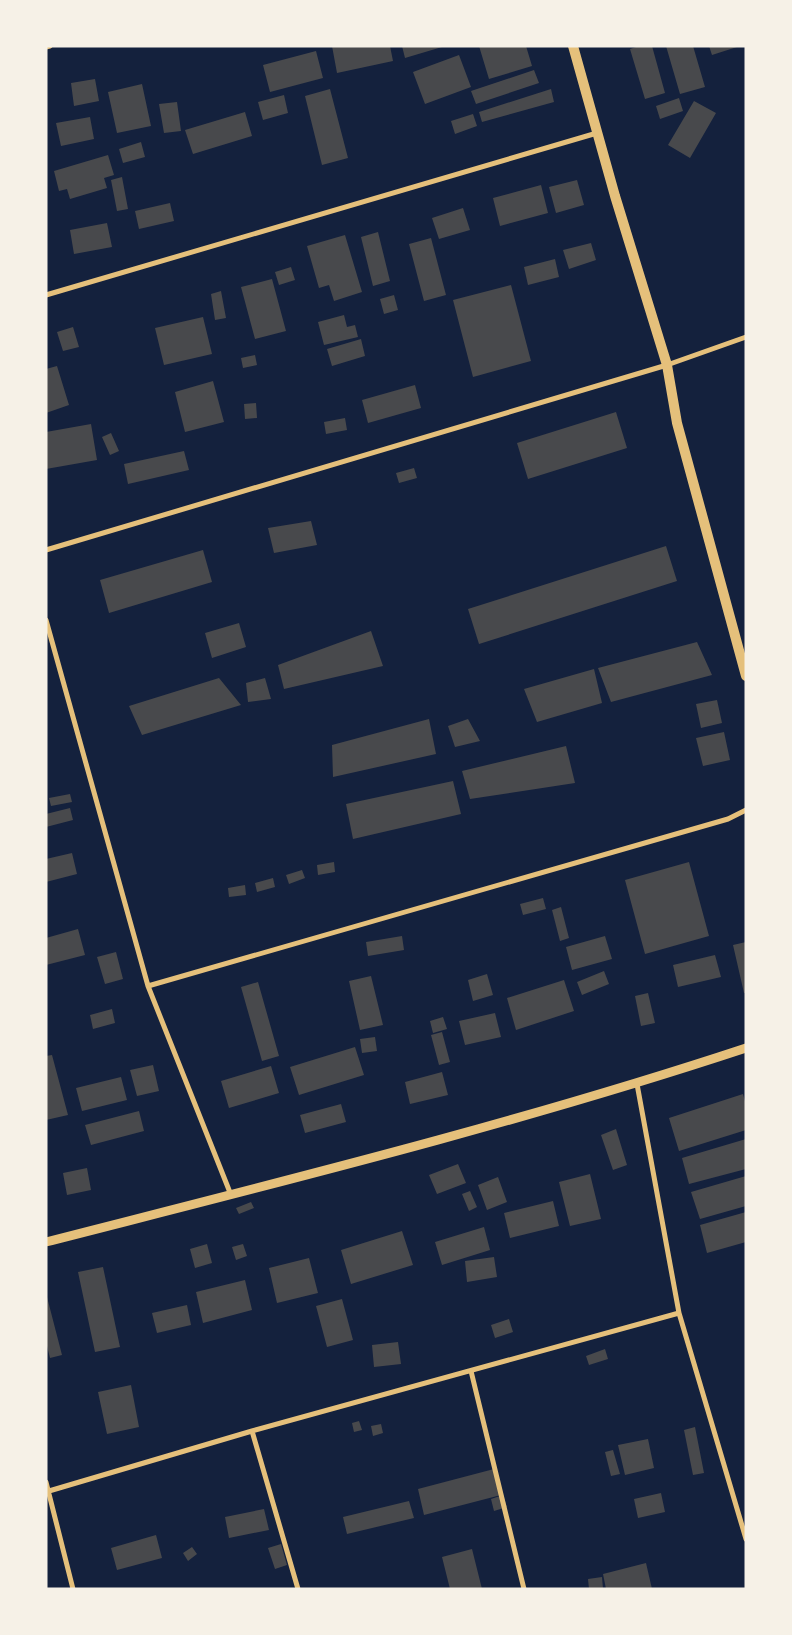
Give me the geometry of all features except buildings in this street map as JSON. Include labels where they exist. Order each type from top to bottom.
[{"type":"main road","points":[[574,46],[597,133],[667,365],[676,423],[746,676]]},
{"type":"street","points":[[46,47],[50,46]]},
{"type":"street","points":[[46,295],[597,133]]},
{"type":"street","points":[[46,550],[667,365],[746,337]]},
{"type":"street","points":[[46,620],[148,986],[231,1195]]},
{"type":"street","points":[[148,986],[728,819],[746,810]]},
{"type":"street","points":[[46,1242],[231,1195],[637,1084],[746,1048]]},
{"type":"street","points":[[637,1084],[679,1313],[746,1539]]},
{"type":"street","points":[[49,1491],[252,1431],[679,1313]]},
{"type":"street","points":[[471,1370],[524,1589]]},
{"type":"street","points":[[252,1431],[298,1589]]},
{"type":"street","points":[[46,1482],[73,1589]]}]
